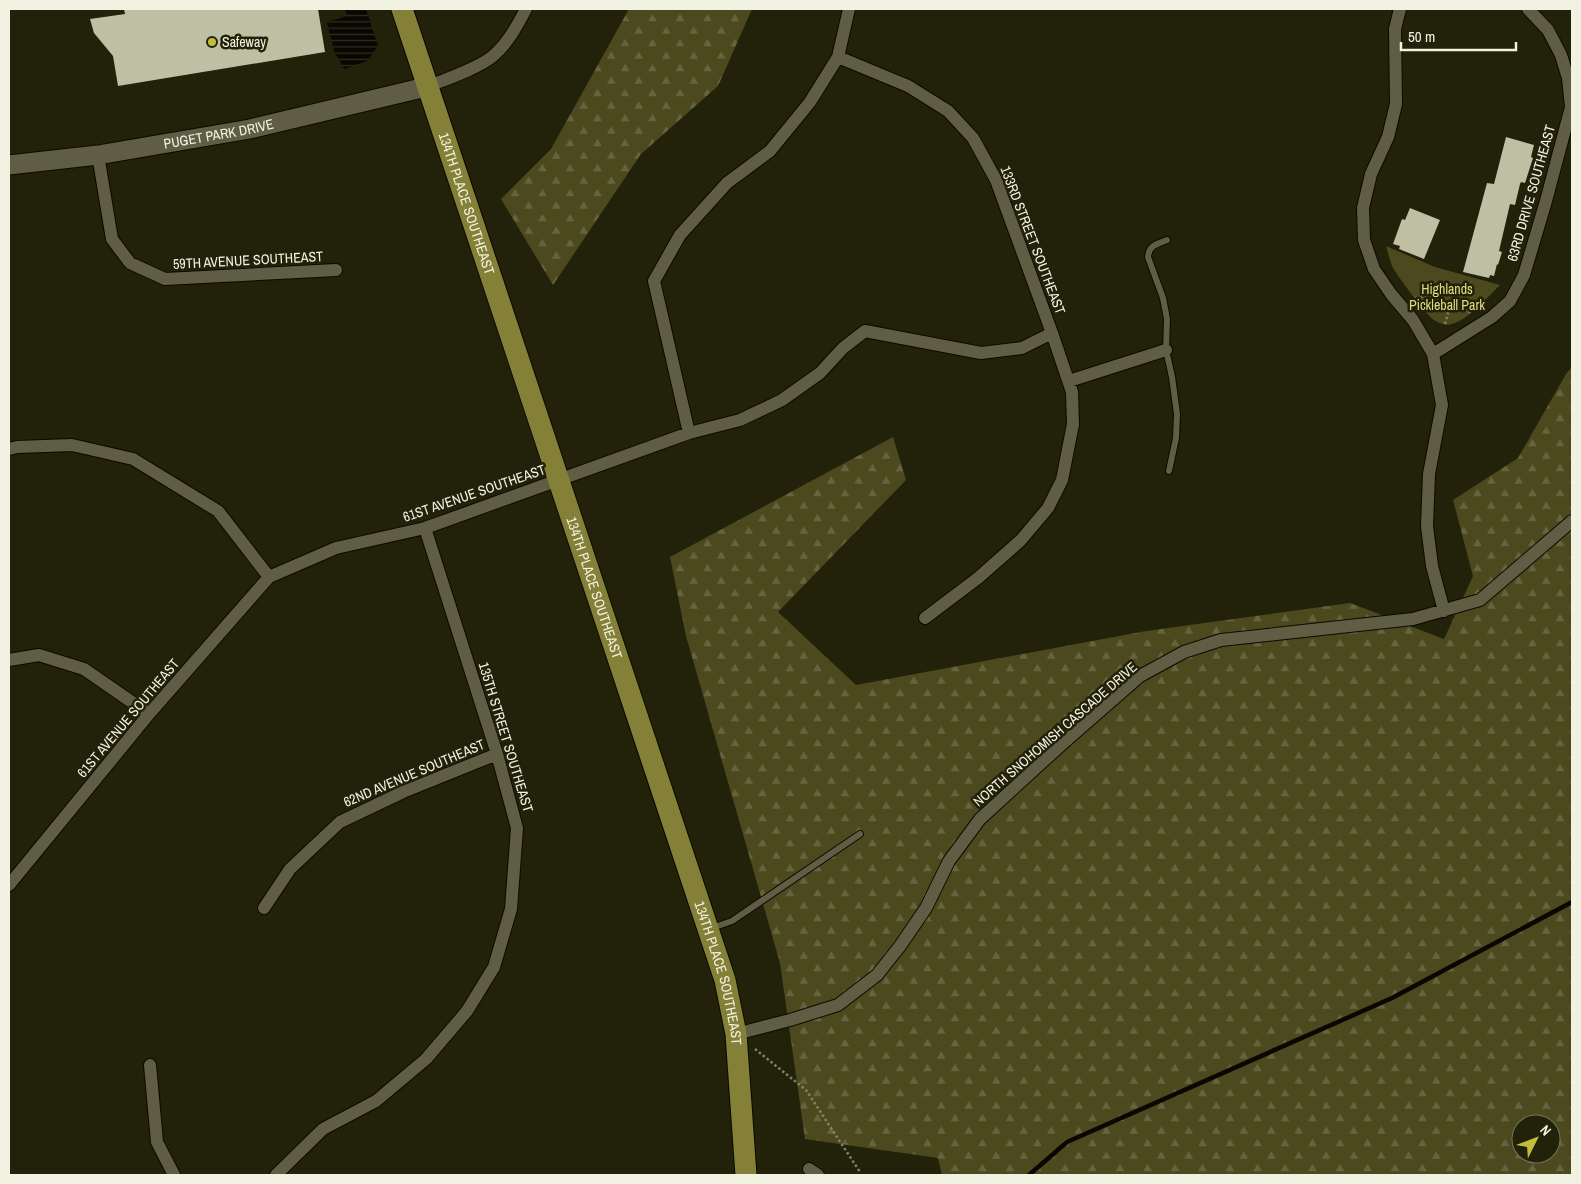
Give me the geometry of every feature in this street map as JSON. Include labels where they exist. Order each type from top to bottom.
[{"type":"main road","name":"134TH PLACE SOUTHEAST","points":[[402,9],[426,87],[725,980],[736,1034],[746,1175]]},
{"type":"street","points":[[426,87],[463,73],[493,57],[513,34],[526,9]]},
{"type":"street","points":[[689,433],[654,281],[680,235],[727,183],[770,151],[810,102],[838,57],[849,9]]},
{"type":"street","points":[[1400,9],[1395,29],[1396,104],[1388,137],[1371,174],[1363,208],[1364,240],[1374,269],[1391,294],[1413,320],[1432,354],[1442,405],[1429,474],[1427,526],[1432,566],[1444,611]]},
{"type":"street","name":"63RD DRIVE SOUTHEAST","points":[[1432,354],[1492,317],[1510,300],[1524,276],[1546,201],[1571,107],[1568,78],[1560,54],[1548,30],[1528,9]]},
{"type":"street","name":"133RD STREET SOUTHEAST","points":[[838,57],[908,86],[948,111],[973,138],[996,180],[1072,392],[1072,424],[1062,480],[1048,508],[1021,540],[978,578],[925,618]]},
{"type":"street","name":"PUGET PARK DRIVE","points":[[9,165],[98,155],[250,129],[426,87]]},
{"type":"street","name":"59TH AVENUE SOUTHEAST","points":[[98,155],[112,239],[130,263],[165,279],[336,270]]},
{"type":"street","name":"61ST AVENUE SOUTHEAST","points":[[9,885],[149,714],[269,577],[336,548],[425,528],[689,433],[740,420],[782,400],[820,373],[843,348],[865,331],[980,353],[1022,348],[1052,333]]},
{"type":"street","points":[[1069,381],[1166,350]]},
{"type":"street","points":[[9,449],[16,447],[72,445],[133,459],[218,511],[269,577]]},
{"type":"street","name":"NORTH SNOHOMISH CASCADE DRIVE","points":[[736,1034],[838,1005],[877,975],[926,908],[949,861],[980,819],[1061,744],[1140,676],[1184,652],[1221,640],[1413,620],[1480,600],[1572,521]]},
{"type":"street","name":"135TH STREET SOUTHEAST","points":[[276,1175],[323,1129],[376,1100],[426,1059],[466,1011],[494,967],[511,910],[517,828],[497,754],[425,528]]},
{"type":"street","points":[[9,660],[39,655],[84,669],[149,714]]},
{"type":"street","name":"62ND AVENUE SOUTHEAST","points":[[264,908],[290,869],[340,822],[403,792],[497,754]]},
{"type":"street","points":[[150,1065],[157,1142],[174,1175]]},
{"type":"lane","points":[[1166,240],[1152,245],[1148,257],[1163,298],[1167,319],[1166,350],[1172,377],[1176,414],[1176,438],[1169,472]]},
{"type":"lane","points":[[708,929],[732,921],[860,834]]},
{"type":"path","points":[[1433,296],[1434,291]]},
{"type":"path","points":[[1415,298],[1433,296]]},
{"type":"path","points":[[1433,296],[1449,310],[1468,308]]},
{"type":"path","points":[[1470,299],[1468,308],[1470,312]]},
{"type":"path","points":[[1445,324],[1449,310]]},
{"type":"path","points":[[736,1034],[806,1090],[860,1172]]},
{"type":"green space","points":[[629,9],[752,9],[718,86],[641,154],[553,285],[501,199],[551,149]]},
{"type":"green space","name":"Highlands Pickleball Park","points":[[1386,246],[1435,267],[1500,285],[1478,308],[1465,318],[1450,325],[1440,323],[1434,320],[1412,296],[1392,266]]},
{"type":"green space","points":[[1572,367],[1572,1175],[942,1175],[938,1158],[805,1139],[780,963],[686,636],[670,557],[893,437],[906,480],[778,612],[856,685],[1146,631],[1350,603],[1444,639],[1473,576],[1453,500],[1518,458],[1566,374]]},
{"type":"shaded area","points":[[345,9],[366,9],[378,46],[367,61],[344,69],[334,51],[327,22],[347,16]]},
{"type":"building","name":"Safeway","points":[[124,9],[318,9],[325,52],[118,86],[113,56],[94,33],[90,19],[125,14]]},
{"type":"building","points":[[1506,137],[1534,145],[1531,157],[1533,158],[1525,183],[1521,182],[1520,184],[1515,205],[1510,204],[1499,251],[1502,252],[1494,276],[1490,275],[1489,278],[1463,272],[1487,183],[1494,184]]},
{"type":"building","points":[[1410,208],[1440,220],[1424,259],[1399,249],[1400,246],[1393,244],[1402,219],[1405,220]]},
{"type":"waterway","points":[[1029,1175],[1067,1142],[1392,998],[1572,902]]},
{"type":"place","name":"Safeway","points":[[212,42]]}]
